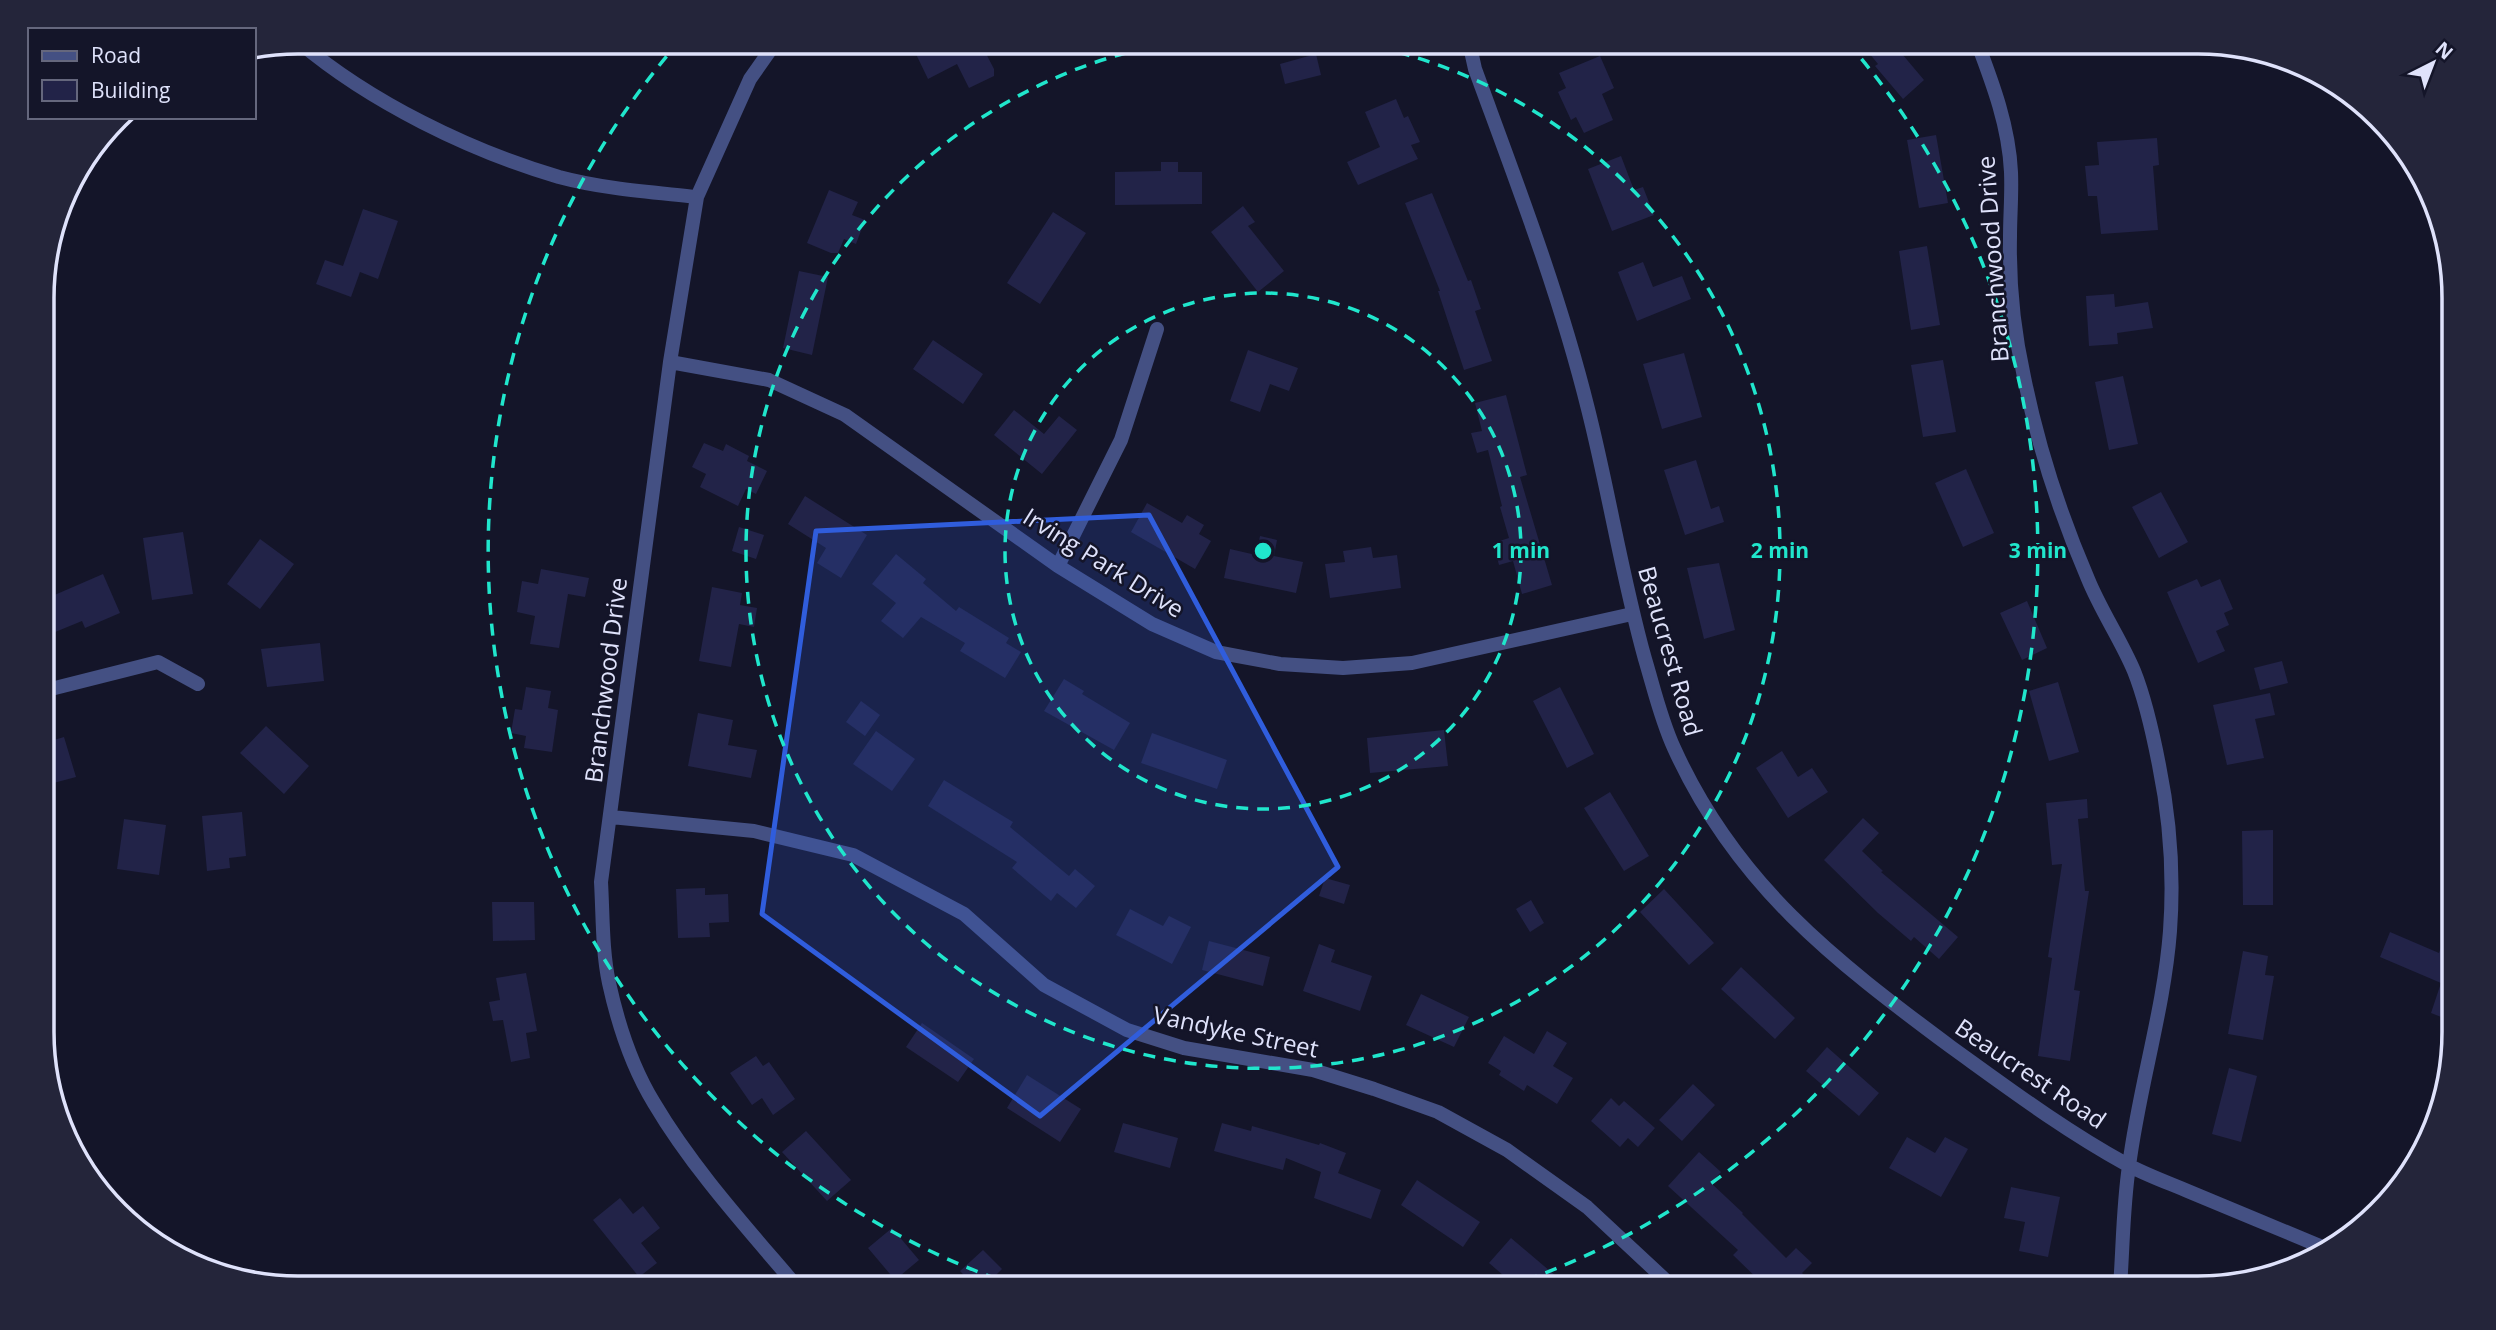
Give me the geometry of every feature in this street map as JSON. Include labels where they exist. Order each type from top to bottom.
[{"type":"street","name":"Beaucrest Road","points":[[1472,54],[1556,291],[1589,410],[1632,614],[1656,698],[1672,745],[1719,831],[1748,871],[1781,908],[1824,948],[1901,1010],[2036,1109],[2129,1166],[2317,1245]]},
{"type":"street","name":"Branchwood Drive","points":[[1982,54],[2006,132],[2011,171],[2010,240],[2014,319],[2023,377],[2045,463],[2064,519],[2089,583],[2138,683],[2160,766],[2168,824],[2172,884],[2170,933],[2162,991],[2129,1166],[2121,1275]]},
{"type":"street","points":[[317,55],[398,108],[504,159],[560,177],[608,187],[697,197]]},
{"type":"street","name":"Branchwood Drive","points":[[767,55],[750,79],[697,197],[670,362],[601,882],[609,981],[618,1019],[635,1065],[674,1134],[788,1276]]},
{"type":"street","points":[[1058,566],[1121,440],[1157,329]]},
{"type":"street","name":"Irving Park Drive","points":[[670,362],[769,380],[845,415],[1058,566],[1152,624],[1216,652],[1280,664],[1343,668],[1412,663],[1632,614]]},
{"type":"street","points":[[54,688],[158,662],[198,684]]},
{"type":"street","name":"Vandyke Street","points":[[611,817],[754,831],[853,855],[964,914],[1044,985],[1127,1030],[1184,1048],[1313,1070],[1438,1112],[1507,1150],[1587,1207],[1660,1275]]},
{"type":"highlighted area","points":[[1149,515],[1338,867],[1040,1116],[762,914],[816,531]]},
{"type":"building","points":[[1316,54],[1321,75],[1285,84],[1280,64]]},
{"type":"building","points":[[1870,54],[1902,54],[1924,80],[1903,99],[1875,66],[1878,64]]},
{"type":"building","points":[[916,55],[987,55],[994,69],[994,76],[969,88],[957,64],[928,79]]},
{"type":"building","points":[[1600,56],[1614,88],[1602,94],[1613,120],[1584,133],[1576,117],[1571,120],[1558,92],[1566,88],[1559,73]]},
{"type":"building","points":[[1396,99],[1404,118],[1408,116],[1420,142],[1411,145],[1418,159],[1358,185],[1347,162],[1380,147],[1365,112]]},
{"type":"building","points":[[1936,135],[1948,203],[1919,208],[1907,140]]},
{"type":"building","points":[[2157,138],[2159,165],[2153,166],[2158,230],[2101,234],[2097,196],[2088,196],[2085,166],[2099,165],[2097,142]]},
{"type":"building","points":[[1621,156],[1634,190],[1643,187],[1654,215],[1612,231],[1588,169]]},
{"type":"building","points":[[1161,162],[1178,162],[1178,172],[1202,172],[1202,204],[1115,205],[1115,172],[1161,171]]},
{"type":"building","points":[[829,190],[858,202],[852,215],[865,220],[856,244],[844,239],[838,253],[831,253],[807,243]]},
{"type":"building","points":[[1432,193],[1468,281],[1471,280],[1481,309],[1475,311],[1492,361],[1464,370],[1440,291],[1405,203]]},
{"type":"building","points":[[1243,206],[1255,222],[1248,226],[1284,271],[1258,292],[1211,232]]},
{"type":"building","points":[[363,209],[398,221],[378,279],[360,272],[351,297],[316,284],[325,260],[343,266]]},
{"type":"building","points":[[1053,212],[1086,233],[1040,304],[1007,283]]},
{"type":"building","points":[[1927,246],[1940,325],[1911,330],[1899,251]]},
{"type":"building","points":[[1643,262],[1653,287],[1682,276],[1691,299],[1637,321],[1618,272]]},
{"type":"building","points":[[799,271],[828,277],[812,355],[783,348]]},
{"type":"building","points":[[2114,294],[2115,307],[2148,302],[2153,328],[2117,333],[2118,344],[2089,346],[2086,296]]},
{"type":"building","points":[[933,340],[983,374],[963,404],[913,369]]},
{"type":"building","points":[[1248,350],[1298,368],[1289,391],[1270,384],[1260,412],[1230,401]]},
{"type":"building","points":[[1684,353],[1702,417],[1662,429],[1643,364]]},
{"type":"building","points":[[1943,360],[1956,432],[1923,437],[1911,365]]},
{"type":"building","points":[[2123,376],[2138,444],[2109,450],[2095,382]]},
{"type":"building","points":[[1506,395],[1527,475],[1520,477],[1552,585],[1522,594],[1513,561],[1499,565],[1493,543],[1509,538],[1488,450],[1477,453],[1471,433],[1482,431],[1475,403]]},
{"type":"building","points":[[1014,410],[1044,434],[1059,416],[1077,430],[1042,474],[994,435]]},
{"type":"building","points":[[704,443],[723,451],[726,444],[749,456],[747,461],[767,471],[756,494],[746,489],[738,506],[700,487],[706,474],[692,467]]},
{"type":"building","points":[[1696,460],[1711,509],[1719,506],[1724,522],[1685,535],[1664,470]]},
{"type":"building","points":[[1966,469],[1994,533],[1963,547],[1935,483]]},
{"type":"building","points":[[2161,492],[2188,542],[2159,558],[2132,507]]},
{"type":"building","points":[[805,496],[867,535],[841,578],[817,563],[826,548],[788,524]]},
{"type":"building","points":[[1147,503],[1182,523],[1187,515],[1204,525],[1199,534],[1211,541],[1195,569],[1131,532]]},
{"type":"building","points":[[739,527],[764,535],[756,559],[732,551]]},
{"type":"building","points":[[183,532],[193,594],[152,600],[143,538]]},
{"type":"building","points":[[1260,536],[1277,540],[1274,556],[1303,562],[1296,593],[1224,578],[1230,549],[1256,555]]},
{"type":"building","points":[[260,539],[294,564],[260,609],[227,584]]},
{"type":"building","points":[[1371,547],[1373,558],[1397,555],[1401,588],[1330,598],[1325,564],[1345,562],[1343,551]]},
{"type":"building","points":[[896,554],[926,579],[923,583],[956,611],[959,607],[1009,638],[1006,643],[1021,652],[1005,678],[960,651],[965,643],[921,617],[903,638],[881,621],[896,603],[872,584]]},
{"type":"building","points":[[1719,563],[1735,630],[1704,639],[1687,568]]},
{"type":"building","points":[[541,569],[589,578],[585,597],[568,594],[559,648],[530,644],[535,616],[517,612],[522,581],[538,584]]},
{"type":"building","points":[[103,574],[120,613],[85,628],[82,621],[55,632],[55,595]]},
{"type":"building","points":[[2197,579],[2201,587],[2220,579],[2233,609],[2224,613],[2229,625],[2216,631],[2225,651],[2198,663],[2167,592]]},
{"type":"building","points":[[712,587],[742,593],[740,605],[757,608],[754,627],[739,624],[731,667],[699,661]]},
{"type":"building","points":[[2027,601],[2047,648],[2022,660],[2000,613]]},
{"type":"building","points":[[320,643],[324,681],[267,687],[261,649]]},
{"type":"building","points":[[2282,661],[2288,683],[2260,690],[2254,668]]},
{"type":"building","points":[[1064,679],[1084,691],[1082,694],[1130,723],[1114,750],[1044,711]]},
{"type":"building","points":[[2058,682],[2079,752],[2049,761],[2029,691]]},
{"type":"building","points":[[526,687],[551,691],[548,708],[558,710],[552,752],[524,748],[526,736],[511,733],[515,709],[522,710]]},
{"type":"building","points":[[1560,687],[1594,754],[1567,768],[1533,701]]},
{"type":"building","points":[[2270,693],[2275,715],[2255,719],[2264,758],[2227,765],[2213,705]]},
{"type":"building","points":[[861,701],[880,715],[865,736],[846,722]]},
{"type":"building","points":[[698,713],[733,720],[728,745],[757,750],[751,778],[688,766]]},
{"type":"building","points":[[266,726],[309,766],[284,794],[240,753]]},
{"type":"building","points":[[1444,730],[1448,766],[1370,773],[1367,738]]},
{"type":"building","points":[[876,731],[915,759],[892,791],[853,764]]},
{"type":"building","points":[[1152,733],[1227,760],[1217,789],[1141,763]]},
{"type":"building","points":[[64,737],[76,777],[54,783],[54,740]]},
{"type":"building","points":[[1782,751],[1798,777],[1812,768],[1828,792],[1788,818],[1756,768]]},
{"type":"building","points":[[944,780],[1013,822],[1010,827],[1069,876],[1075,869],[1095,886],[1076,908],[1057,893],[1051,901],[1012,868],[1017,862],[928,806]]},
{"type":"building","points":[[1610,792],[1649,856],[1624,871],[1584,808]]},
{"type":"building","points":[[2087,799],[2088,818],[2078,819],[2085,891],[2089,891],[2074,990],[2080,991],[2070,1061],[2038,1056],[2052,958],[2048,957],[2062,864],[2052,865],[2046,803]]},
{"type":"building","points":[[242,812],[246,856],[229,858],[230,868],[207,871],[202,816]]},
{"type":"building","points":[[1863,818],[1879,833],[1862,851],[1883,871],[1881,872],[1958,937],[1939,959],[1914,937],[1911,941],[1878,913],[1824,860]]},
{"type":"building","points":[[124,819],[166,825],[159,875],[117,869]]},
{"type":"building","points":[[2273,830],[2273,905],[2243,905],[2242,831]]},
{"type":"building","points":[[1325,878],[1350,885],[1344,904],[1319,896]]},
{"type":"building","points":[[705,888],[705,895],[728,894],[729,922],[709,923],[710,937],[678,938],[676,889]]},
{"type":"building","points":[[1664,889],[1714,943],[1689,965],[1640,912]]},
{"type":"building","points":[[1531,900],[1544,923],[1530,932],[1516,909]]},
{"type":"building","points":[[492,902],[534,902],[535,940],[493,941]]},
{"type":"building","points":[[1130,909],[1163,926],[1169,916],[1191,927],[1172,964],[1116,935]]},
{"type":"building","points":[[2390,932],[2439,953],[2442,944],[2442,1017],[2431,1013],[2441,983],[2380,957]]},
{"type":"building","points":[[1209,941],[1270,957],[1263,986],[1202,970]]},
{"type":"building","points":[[1319,944],[1335,950],[1331,962],[1372,976],[1360,1011],[1303,991]]},
{"type":"building","points":[[2243,951],[2268,956],[2265,975],[2274,976],[2263,1040],[2228,1034]]},
{"type":"building","points":[[1741,967],[1795,1018],[1775,1039],[1721,989]]},
{"type":"building","points":[[526,973],[537,1031],[526,1033],[530,1058],[511,1062],[503,1020],[493,1021],[489,1002],[500,1000],[496,978]]},
{"type":"building","points":[[1421,994],[1469,1017],[1454,1047],[1406,1025]]},
{"type":"building","points":[[922,1023],[974,1059],[958,1082],[906,1047]]},
{"type":"building","points":[[1547,1031],[1567,1043],[1553,1066],[1573,1078],[1557,1104],[1527,1085],[1524,1091],[1499,1075],[1501,1071],[1488,1063],[1504,1036],[1534,1054]]},
{"type":"building","points":[[1827,1047],[1879,1093],[1859,1116],[1806,1071]]},
{"type":"building","points":[[756,1056],[763,1066],[769,1062],[795,1099],[773,1115],[762,1098],[752,1105],[730,1073]]},
{"type":"building","points":[[2229,1068],[2257,1076],[2241,1142],[2212,1134]]},
{"type":"building","points":[[1027,1075],[1081,1109],[1060,1142],[1007,1108]]},
{"type":"building","points":[[1693,1084],[1715,1105],[1682,1141],[1659,1120]]},
{"type":"building","points":[[1611,1098],[1619,1106],[1624,1101],[1655,1128],[1638,1147],[1628,1138],[1620,1147],[1591,1121]]},
{"type":"building","points":[[1123,1123],[1178,1138],[1170,1168],[1114,1152]]},
{"type":"building","points":[[1222,1123],[1251,1131],[1252,1126],[1319,1145],[1320,1143],[1346,1153],[1338,1173],[1381,1190],[1371,1219],[1314,1198],[1321,1172],[1286,1158],[1283,1170],[1214,1151]]},
{"type":"building","points":[[806,1131],[851,1180],[827,1201],[782,1152]]},
{"type":"building","points":[[1907,1137],[1935,1153],[1945,1137],[1968,1149],[1941,1197],[1889,1168]]},
{"type":"building","points":[[1699,1152],[1721,1172],[1711,1183],[1786,1258],[1796,1248],[1812,1263],[1802,1273],[1804,1275],[1754,1275],[1733,1255],[1738,1250],[1668,1186]]},
{"type":"building","points":[[1417,1180],[1480,1222],[1463,1247],[1401,1205]]},
{"type":"building","points":[[2011,1187],[2060,1197],[2048,1257],[2019,1251],[2025,1222],[2004,1218]]},
{"type":"building","points":[[620,1198],[633,1214],[643,1206],[660,1228],[641,1243],[657,1263],[638,1276],[593,1220]]},
{"type":"building","points":[[892,1228],[919,1260],[900,1276],[891,1276],[868,1248]]},
{"type":"building","points":[[1511,1238],[1555,1275],[1503,1275],[1489,1263]]},
{"type":"building","points":[[983,1250],[1002,1269],[995,1276],[964,1276],[960,1271]]}]
